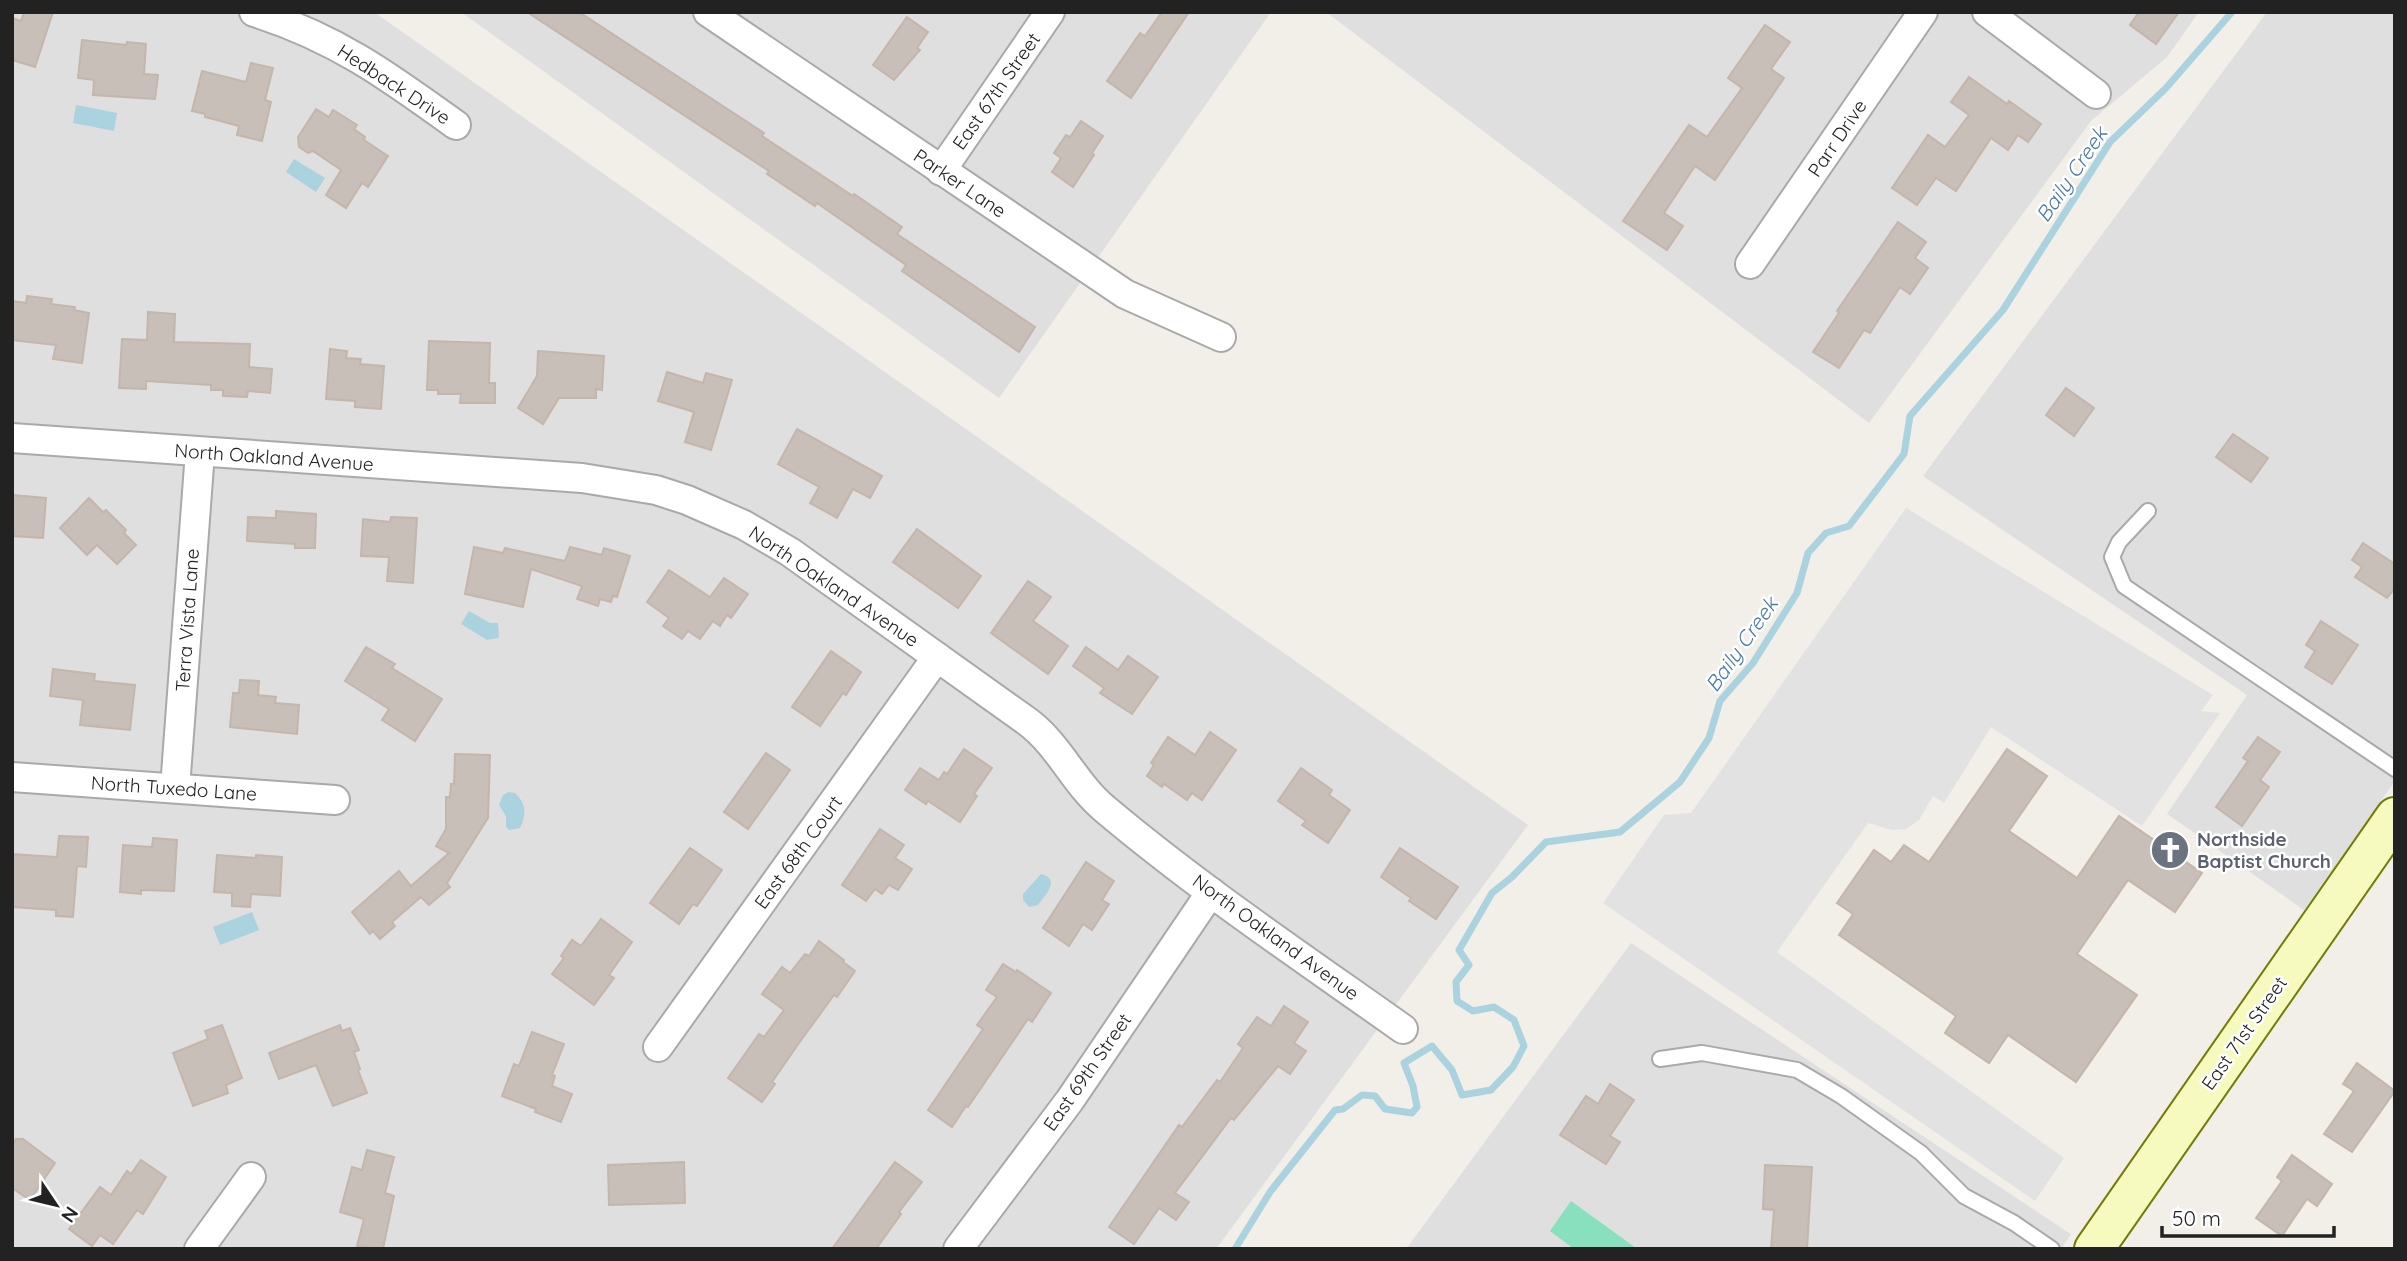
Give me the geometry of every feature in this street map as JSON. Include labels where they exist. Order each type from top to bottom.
[{"type":"main road","name":"East 71st Street","points":[[2094,1249],[2395,817]]},
{"type":"street","name":"Hedback Drive","points":[[254,12],[302,29],[349,51],[386,74],[456,125]]},
{"type":"street","name":"Parker Lane","points":[[708,12],[1125,294],[1221,337]]},
{"type":"street","name":"East 67th Street","points":[[941,171],[1050,12]]},
{"type":"street","name":"Parr Drive","points":[[1750,264],[1923,12]]},
{"type":"street","points":[[1987,12],[2096,94]]},
{"type":"street","name":"North Oakland Avenue","points":[[12,438],[582,478],[656,490],[716,511],[762,535],[1035,727],[1096,801],[1211,892],[1403,1029]]},
{"type":"street","name":"Terra Vista Lane","points":[[175,788],[200,452]]},
{"type":"street","name":"East 68th Court","points":[[658,1047],[937,657]]},
{"type":"street","name":"North Tuxedo Lane","points":[[12,777],[335,800]]},
{"type":"street","name":"East 69th Street","points":[[958,1249],[1070,1100],[1211,892]]},
{"type":"street","points":[[199,1249],[251,1177]]},
{"type":"lane","points":[[2148,511],[2119,542],[2112,557],[2124,586],[2395,769]]},
{"type":"lane","points":[[1660,1059],[1702,1053],[1797,1070],[1841,1096],[1921,1153],[1964,1196],[2014,1223],[2052,1249]]},
{"type":"shaded area","points":[[12,12],[374,12],[1528,825],[1216,1249],[12,1249]]},
{"type":"shaded area","points":[[461,12],[1271,12],[999,398]]},
{"type":"shaded area","points":[[1326,12],[2199,12],[2167,57],[2091,121],[1869,423]]},
{"type":"shaded area","points":[[2267,12],[2395,12],[2395,781],[2304,910],[2167,814],[2247,695],[1923,476]]},
{"type":"shaded area","points":[[1906,508],[2213,695],[2201,711],[2220,713],[2142,826],[1991,727],[1944,803],[1933,796],[1919,820],[1906,829],[1892,830],[1868,823],[1777,952],[2064,1158],[2035,1201],[1603,903],[1664,815],[1691,813]]},
{"type":"shaded area","points":[[1631,943],[2071,1234],[2061,1249],[1406,1249]]},
{"type":"green space","points":[[1571,1201],[1636,1249],[1574,1249],[1550,1231]]},
{"type":"water","points":[[76,105],[117,113],[114,131],[73,123]]},
{"type":"water","points":[[294,159],[325,178],[316,192],[286,172]]},
{"type":"water","points":[[469,611],[490,623],[498,623],[499,638],[487,640],[461,624]]},
{"type":"water","points":[[508,792],[519,797],[524,813],[520,828],[509,830],[506,827],[506,816],[499,805],[503,795]]},
{"type":"water","points":[[1041,874],[1050,880],[1050,888],[1038,905],[1029,907],[1023,900],[1023,894]]},
{"type":"water","points":[[252,912],[259,930],[220,945],[213,927]]},
{"type":"building","points":[[24,12],[53,12],[35,67],[12,60],[12,18],[21,21]]},
{"type":"building","points":[[527,12],[579,12],[902,227],[897,234],[1035,327],[1019,352],[902,271],[906,265],[817,203],[815,206],[767,174],[769,171]]},
{"type":"building","points":[[1162,12],[1189,12],[1131,98],[1107,81],[1140,33],[1145,36]]},
{"type":"building","points":[[2139,12],[2179,12],[2156,44],[2130,25]]},
{"type":"building","points":[[907,17],[928,32],[917,48],[920,50],[894,80],[873,65]]},
{"type":"building","points":[[1765,25],[1790,42],[1771,69],[1784,78],[1715,180],[1695,166],[1664,213],[1683,226],[1667,250],[1623,221],[1689,125],[1707,137],[1742,88],[1728,78]]},
{"type":"building","points":[[82,40],[126,45],[127,42],[146,44],[144,74],[158,75],[155,99],[93,95],[94,80],[78,78]]},
{"type":"building","points":[[251,63],[273,68],[265,100],[271,102],[262,141],[237,135],[239,126],[192,111],[202,71],[246,82]]},
{"type":"building","points":[[1969,77],[2041,124],[2028,142],[2018,135],[2008,150],[1991,138],[1956,191],[1936,178],[1917,205],[1892,188],[1928,135],[1945,147],[1969,115],[1951,102]]},
{"type":"building","points":[[316,109],[329,117],[333,110],[357,125],[354,129],[365,137],[364,140],[388,156],[368,187],[362,183],[346,208],[326,195],[341,170],[313,151],[308,153],[299,147],[298,137]]},
{"type":"building","points":[[1081,121],[1103,136],[1073,187],[1052,172],[1061,158],[1054,153],[1066,135],[1070,137]]},
{"type":"building","points":[[1898,222],[1926,242],[1915,258],[1928,268],[1910,294],[1900,287],[1870,333],[1864,330],[1839,368],[1813,352],[1839,313],[1837,311]]},
{"type":"building","points":[[27,296],[52,299],[51,304],[75,307],[74,310],[89,313],[82,363],[53,359],[56,345],[12,340],[12,301],[26,303]]},
{"type":"building","points":[[148,312],[175,314],[174,342],[250,344],[249,367],[272,369],[270,393],[248,391],[247,397],[223,396],[223,390],[211,390],[211,385],[146,381],[146,389],[119,388],[122,339],[147,340]]},
{"type":"building","points":[[429,341],[490,343],[489,383],[495,383],[495,403],[460,403],[461,394],[438,394],[438,390],[427,390]]},
{"type":"building","points":[[330,349],[347,351],[346,358],[361,359],[360,364],[384,366],[381,409],[355,407],[355,401],[326,399]]},
{"type":"building","points":[[538,351],[604,356],[602,390],[596,389],[596,398],[559,398],[543,424],[518,408],[537,376]]},
{"type":"building","points":[[667,372],[703,383],[706,373],[732,380],[711,450],[685,442],[694,412],[658,401]]},
{"type":"building","points":[[2066,388],[2094,408],[2074,436],[2046,415]]},
{"type":"building","points":[[797,429],[882,476],[870,498],[853,489],[837,518],[810,503],[819,487],[778,464]]},
{"type":"building","points":[[2233,434],[2268,458],[2251,482],[2216,457]]},
{"type":"building","points":[[12,495],[46,498],[43,538],[12,536]]},
{"type":"building","points":[[89,498],[126,530],[124,533],[136,545],[117,564],[97,545],[87,555],[60,528]]},
{"type":"building","points":[[276,511],[316,514],[315,548],[247,541],[248,517],[276,518]]},
{"type":"building","points":[[391,517],[417,518],[413,583],[387,581],[389,557],[361,556],[363,519],[390,522]]},
{"type":"building","points":[[917,529],[981,576],[958,608],[893,562]]},
{"type":"building","points":[[2363,543],[2395,564],[2395,588],[2387,598],[2355,577],[2362,567],[2352,560]]},
{"type":"building","points":[[474,547],[503,553],[505,548],[565,561],[570,547],[602,555],[604,548],[630,556],[617,597],[613,596],[611,602],[600,599],[598,606],[577,599],[582,586],[531,569],[523,607],[465,594]]},
{"type":"building","points":[[669,570],[710,597],[724,578],[748,594],[731,618],[727,615],[720,626],[713,621],[700,639],[688,631],[682,639],[663,626],[669,618],[647,602]]},
{"type":"building","points":[[1028,581],[1051,597],[1033,621],[1068,646],[1048,674],[991,633]]},
{"type":"building","points":[[2321,621],[2358,645],[2332,684],[2305,667],[2315,651],[2306,645]]},
{"type":"building","points":[[366,647],[395,664],[392,668],[442,699],[415,741],[382,720],[389,709],[345,681]]},
{"type":"building","points":[[1086,647],[1118,670],[1128,656],[1158,677],[1132,714],[1100,693],[1104,688],[1073,666]]},
{"type":"building","points":[[831,651],[861,672],[820,726],[792,707]]},
{"type":"building","points":[[53,669],[95,674],[94,681],[135,685],[130,730],[80,725],[83,700],[50,696]]},
{"type":"building","points":[[240,680],[259,681],[258,695],[276,697],[275,703],[299,705],[297,734],[230,727],[233,693],[239,693]]},
{"type":"building","points":[[1210,732],[1236,750],[1202,800],[1192,793],[1187,800],[1147,776],[1154,765],[1151,763],[1168,737],[1195,755]]},
{"type":"building","points":[[2258,737],[2280,752],[2260,780],[2269,787],[2242,826],[2216,807],[2248,761],[2243,758]]},
{"type":"building","points":[[964,749],[992,768],[974,794],[977,796],[960,822],[905,790],[920,768],[939,780],[944,772],[947,774]]},
{"type":"building","points":[[2007,749],[2047,776],[2009,831],[2077,878],[2119,816],[2202,873],[2175,912],[2128,880],[2077,954],[2137,995],[2076,1082],[2008,1035],[1989,1063],[1945,1033],[1956,1016],[1839,935],[1853,914],[1837,903],[1874,850],[1891,862],[1904,845],[1929,862]]},
{"type":"building","points":[[766,753],[790,770],[748,829],[724,812]]},
{"type":"building","points":[[455,754],[490,755],[488,818],[447,883],[450,887],[429,905],[421,897],[392,922],[395,926],[380,939],[373,931],[370,934],[352,912],[399,871],[411,886],[449,853],[436,846],[446,829],[446,797],[450,797],[451,784],[454,784]]},
{"type":"building","points":[[1301,768],[1332,790],[1329,795],[1350,810],[1328,843],[1302,825],[1306,821],[1278,801]]},
{"type":"building","points":[[880,829],[904,845],[895,858],[912,869],[898,890],[889,885],[882,894],[875,889],[866,901],[842,885]]},
{"type":"building","points":[[59,836],[88,837],[86,867],[77,866],[73,917],[56,916],[56,910],[12,907],[12,854],[57,857]]},
{"type":"building","points":[[153,838],[177,840],[174,891],[141,890],[141,894],[120,892],[123,845],[152,847]]},
{"type":"building","points":[[690,848],[722,870],[697,906],[693,904],[679,924],[650,903]]},
{"type":"building","points":[[1400,848],[1458,887],[1436,919],[1381,877]]},
{"type":"building","points":[[217,855],[282,857],[280,896],[251,894],[250,907],[232,906],[232,893],[214,892]]},
{"type":"building","points":[[1086,862],[1114,881],[1102,900],[1109,904],[1092,930],[1083,924],[1069,946],[1043,928]]},
{"type":"building","points":[[601,919],[632,942],[609,975],[614,978],[594,1005],[552,974],[564,958],[561,956],[572,940],[581,946]]},
{"type":"building","points":[[819,941],[855,971],[799,1043],[772,1082],[775,1084],[762,1102],[728,1078],[759,1034],[764,1037],[784,1010],[762,994],[782,967],[790,973],[805,954],[809,956]]},
{"type":"building","points":[[1003,964],[1016,972],[1017,970],[1051,993],[1032,1022],[1028,1019],[952,1127],[928,1110],[983,1029],[977,1025],[997,997],[986,990]]},
{"type":"building","points":[[1284,1006],[1308,1022],[1294,1043],[1306,1051],[1290,1074],[1278,1066],[1234,1120],[1231,1118],[1175,1193],[1189,1202],[1176,1220],[1159,1208],[1134,1244],[1109,1227],[1179,1125],[1182,1127],[1217,1080],[1220,1082],[1243,1048],[1238,1044],[1257,1017],[1271,1026]]},
{"type":"building","points":[[222,1025],[242,1078],[226,1085],[228,1093],[193,1106],[173,1053],[208,1039],[205,1031]]},
{"type":"building","points":[[340,1025],[342,1031],[350,1028],[359,1050],[354,1052],[367,1093],[333,1106],[316,1065],[279,1079],[269,1053]]},
{"type":"building","points":[[532,1032],[564,1044],[552,1075],[555,1076],[552,1086],[572,1094],[561,1122],[502,1096],[514,1064],[519,1066]]},
{"type":"building","points":[[2357,1063],[2395,1091],[2352,1152],[2324,1134],[2354,1091],[2343,1084]]},
{"type":"building","points":[[1610,1084],[1634,1100],[1610,1136],[1620,1142],[1606,1164],[1560,1135],[1586,1096],[1598,1104]]},
{"type":"building","points":[[16,1139],[23,1139],[55,1163],[30,1200],[12,1188],[12,1145]]},
{"type":"building","points":[[367,1150],[394,1157],[385,1193],[394,1196],[383,1249],[357,1246],[364,1219],[340,1212],[352,1167],[362,1170]]},
{"type":"building","points":[[2292,1155],[2332,1184],[2317,1206],[2307,1199],[2282,1236],[2256,1218],[2282,1181],[2277,1177]]},
{"type":"building","points":[[141,1160],[166,1177],[143,1214],[137,1210],[113,1244],[100,1235],[92,1246],[69,1229],[100,1187],[111,1195],[127,1171],[131,1174]]},
{"type":"building","points":[[684,1162],[685,1203],[609,1205],[608,1165]]},
{"type":"building","points":[[895,1162],[922,1182],[876,1249],[832,1249]]},
{"type":"building","points":[[1765,1165],[1812,1167],[1807,1249],[1771,1249],[1774,1210],[1763,1209]]},
{"type":"waterway","name":"Baily Creek","points":[[1235,1249],[1270,1192],[1335,1110],[1343,1109],[1362,1095],[1375,1096],[1385,1109],[1412,1113],[1417,1107],[1413,1086],[1404,1063],[1432,1046],[1452,1070],[1462,1095],[1491,1090],[1513,1067],[1524,1046],[1514,1020],[1494,1007],[1473,1011],[1457,1001],[1456,982],[1469,965],[1459,950],[1492,893],[1512,877],[1546,842],[1620,832],[1680,782],[1709,738],[1720,701],[1753,663],[1797,593],[1808,553],[1826,533],[1849,526],[1904,454],[1910,416],[2003,310],[2110,142],[2166,88],[2232,12]]},
{"type":"place","name":"Northside Baptist Church","points":[[2170,850]]}]
